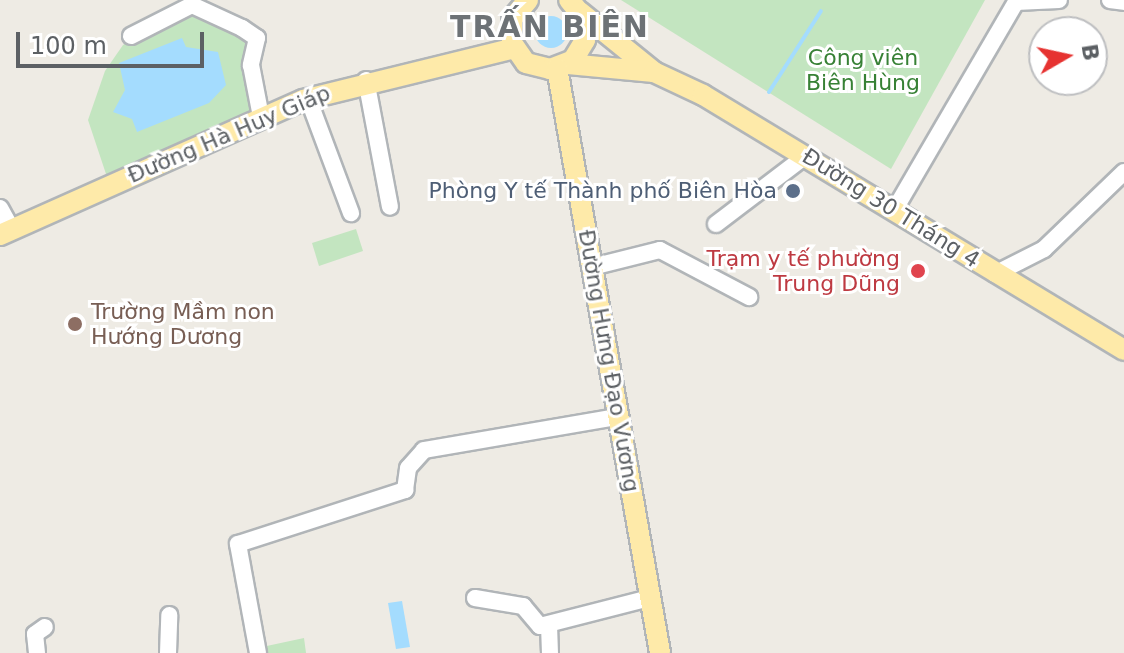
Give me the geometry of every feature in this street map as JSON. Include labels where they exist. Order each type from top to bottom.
[{"type":"main road","points":[[514,48],[512,19],[528,0]]},
{"type":"main road","points":[[562,66],[585,40],[574,6]]},
{"type":"main road","name":"Đường 30 Tháng 4","points":[[574,6],[654,72],[807,155],[995,274],[1124,350]]},
{"type":"main road","name":"Đường 30 Tháng 4","points":[[514,48],[532,66],[654,72]]},
{"type":"main road","name":"Đường Hà Huy Giáp","points":[[6,232],[308,98],[366,80],[514,48]]},
{"type":"main road","name":"Đường Hưng Đạo Vương","points":[[562,66],[592,267],[660,653]]},
{"type":"street","points":[[895,209],[1017,1],[1059,0]]},
{"type":"street","points":[[1110,0],[1124,2]]},
{"type":"street","points":[[131,36],[192,5],[242,28],[257,38],[251,65],[261,117]]},
{"type":"street","points":[[366,80],[390,207]]},
{"type":"street","points":[[308,98],[351,213]]},
{"type":"street","points":[[716,224],[807,155]]},
{"type":"street","points":[[995,274],[1044,249],[1124,172]]},
{"type":"street","points":[[0,208],[6,232]]},
{"type":"street","points":[[592,267],[660,250],[749,297]]},
{"type":"street","points":[[258,653],[238,544],[405,490],[408,468],[424,450],[618,417]]},
{"type":"street","points":[[475,598],[514,602],[534,626],[549,625],[650,598]]},
{"type":"street","points":[[168,653],[169,615]]},
{"type":"street","points":[[549,625],[550,653]]},
{"type":"street","points":[[37,653],[35,634],[45,627]]},
{"type":"green space","name":"Công viên Biên Hùng","points":[[621,0],[985,0],[891,169]]},
{"type":"green space","points":[[189,9],[254,40],[256,111],[107,177],[88,120],[105,71],[123,45]]},
{"type":"green space","points":[[356,229],[363,251],[319,266],[312,243]]},
{"type":"green space","points":[[304,638],[306,653],[263,653],[262,647]]},
{"type":"water","points":[[551,16],[562,21],[567,32],[562,43],[551,48],[540,43],[535,32],[540,21]]},
{"type":"water","points":[[182,38],[186,47],[218,52],[226,85],[209,103],[137,132],[132,119],[113,112],[125,90],[119,63]]},
{"type":"water","points":[[402,601],[410,647],[396,649],[388,603]]},
{"type":"waterway","points":[[769,92],[821,11]]},
{"type":"place","name":"Phòng Y tế Thành phố Biên Hòa","points":[[793,191]]},
{"type":"place","name":"Trạm y tế phường Trung Dũng","points":[[918,271]]},
{"type":"place","name":"Trường Mầm non Hướng Dương","points":[[75,324]]},
{"type":"district","name":"TRẤN BIÊN","points":[[550,27]]}]
